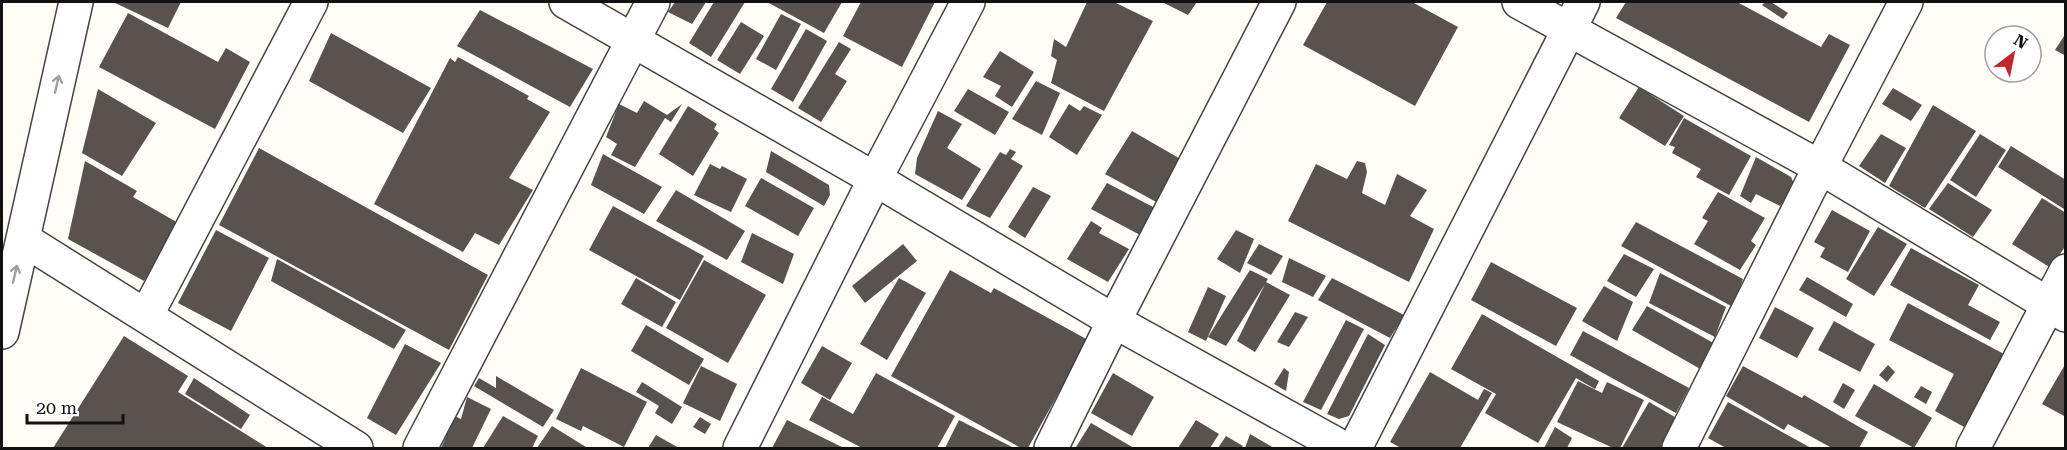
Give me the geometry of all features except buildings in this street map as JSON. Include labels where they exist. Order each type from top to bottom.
[{"type":"street","points":[[2,332],[76,2]]},
{"type":"street","points":[[146,316],[311,2]]},
{"type":"street","points":[[566,2],[874,179],[1114,321],[1342,448]]},
{"type":"street","points":[[420,448],[653,2]]},
{"type":"street","points":[[740,448],[874,179],[968,2]]},
{"type":"street","points":[[1051,448],[1114,321],[1280,2]]},
{"type":"street","points":[[1519,2],[1820,167],[2057,310]]},
{"type":"street","points":[[1355,448],[1583,2]]},
{"type":"street","points":[[1679,448],[1820,167],[1906,2]]},
{"type":"street","points":[[23,239],[356,448]]},
{"type":"street","points":[[1973,448],[2057,310],[2066,271]]}]
